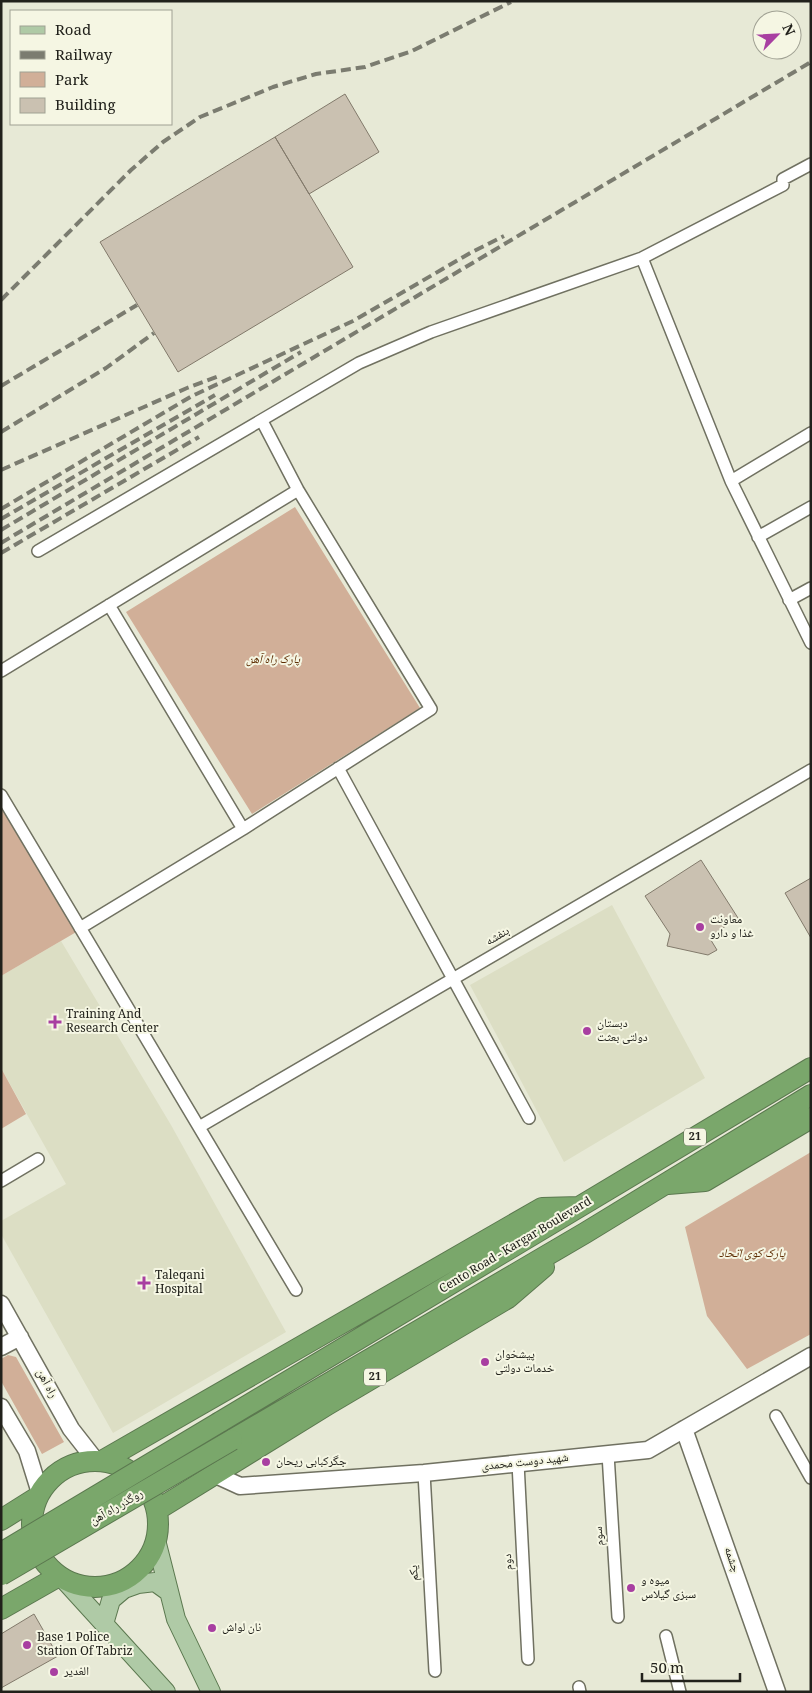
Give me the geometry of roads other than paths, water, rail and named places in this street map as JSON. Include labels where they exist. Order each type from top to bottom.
[{"type":"highway","name":"Cento Road - Kargar Boulevard","points":[[220,1422],[811,1068]]},
{"type":"highway","name":"Cento Road - Kargar Boulevard","points":[[232,1440],[585,1233],[811,1095]]},
{"type":"highway","points":[[664,1184],[705,1181],[811,1118]]},
{"type":"highway","points":[[99,1461],[542,1208],[581,1207]]},
{"type":"highway","name":"21","points":[[157,1510],[327,1405],[508,1298],[585,1233]]},
{"type":"highway","points":[[196,1406],[186,1423],[186,1434],[204,1468],[216,1474]]},
{"type":"highway","name":"روگذر راه آهن","points":[[1,1553],[220,1422]]},
{"type":"highway","name":"روگذر راه آهن","points":[[1,1576],[232,1440]]},
{"type":"highway","points":[[99,1461],[121,1466],[138,1477],[150,1492],[157,1510],[156,1540],[149,1557],[137,1572],[121,1582],[102,1588],[83,1587],[62,1578],[50,1569],[38,1554],[32,1536],[32,1517],[38,1496],[47,1481],[63,1469],[82,1462],[99,1461]]},
{"type":"highway","points":[[1,1520],[38,1496]]},
{"type":"highway","points":[[1,1610],[62,1578]]},
{"type":"main road","name":"راه آهن","points":[[1,1304],[71,1429],[99,1461]]},
{"type":"main road","points":[[1,1347],[20,1337]]},
{"type":"main road","name":"شهید دوست محمدی","points":[[216,1474],[240,1486],[424,1473],[648,1450],[811,1356]]},
{"type":"main road","points":[[1,1407],[27,1451],[38,1496]]},
{"type":"main road","name":"چشمه","points":[[684,1429],[778,1692]]},
{"type":"main road","points":[[156,1540],[176,1619],[211,1692]]},
{"type":"main road","points":[[62,1578],[166,1692]]},
{"type":"main road","points":[[104,1624],[111,1600],[124,1589],[138,1584],[155,1582],[169,1592]]},
{"type":"street","points":[[38,551],[368,359],[431,332],[642,258],[782,185],[783,179],[811,164]]},
{"type":"street","points":[[642,258],[731,481],[811,643]]},
{"type":"street","points":[[80,928],[243,829],[431,708],[298,490],[262,421]]},
{"type":"street","points":[[731,481],[811,433]]},
{"type":"street","points":[[1,671],[298,490]]},
{"type":"street","points":[[758,537],[811,507]]},
{"type":"street","points":[[789,600],[811,588]]},
{"type":"street","points":[[109,605],[243,829]]},
{"type":"street","points":[[338,768],[529,1118]]},
{"type":"street","name":"بنفشه","points":[[199,1127],[811,770]]},
{"type":"street","points":[[1,795],[296,1290]]},
{"type":"street","points":[[1,1181],[38,1159]]},
{"type":"street","points":[[776,1416],[811,1478]]},
{"type":"street","name":"سوم","points":[[608,1454],[618,1617]]},
{"type":"street","name":"دوم","points":[[518,1463],[528,1659]]},
{"type":"street","name":"یکم","points":[[424,1473],[435,1672]]},
{"type":"street","points":[[666,1636],[680,1692]]},
{"type":"railway","points":[[1,300],[131,170],[163,142],[200,117],[273,87],[316,74],[365,67],[412,51],[511,2]]},
{"type":"railway","points":[[1,543],[811,62]]},
{"type":"railway","points":[[1,509],[192,396],[353,321],[472,252],[504,236]]},
{"type":"railway","points":[[1,386],[137,305]]},
{"type":"railway","points":[[1,432],[106,368],[154,333]]},
{"type":"railway","points":[[1,530],[301,352]]},
{"type":"railway","points":[[1,470],[187,388],[219,376]]},
{"type":"railway","points":[[1,519],[215,395]]},
{"type":"railway","points":[[1,553],[199,437]]},
{"type":"place","name":"معاونت غذا و دارو","points":[[700,927]]},
{"type":"place","name":"Training And Research Center","points":[[55,1022]]},
{"type":"place","name":"دبستان دولتی بعثت","points":[[587,1031]]},
{"type":"place","name":"Taleqani Hospital","points":[[144,1283]]},
{"type":"place","name":"پیشخوان خدمات دولتی","points":[[485,1362]]},
{"type":"place","name":"جگرکبابی ریحان","points":[[266,1462]]},
{"type":"place","name":"میوه و سبزی گیلاس","points":[[631,1588]]},
{"type":"place","name":"نان لواش","points":[[212,1628]]},
{"type":"place","name":"Base 1 Police Station Of Tabriz","points":[[27,1645]]},
{"type":"place","name":"الغدیر","points":[[54,1672]]},
{"type":"park label","name":"پارک راه آهن","points":[[273,660]]},
{"type":"park label","name":"پارک کوی اتحاد","points":[[752,1254]]}]
